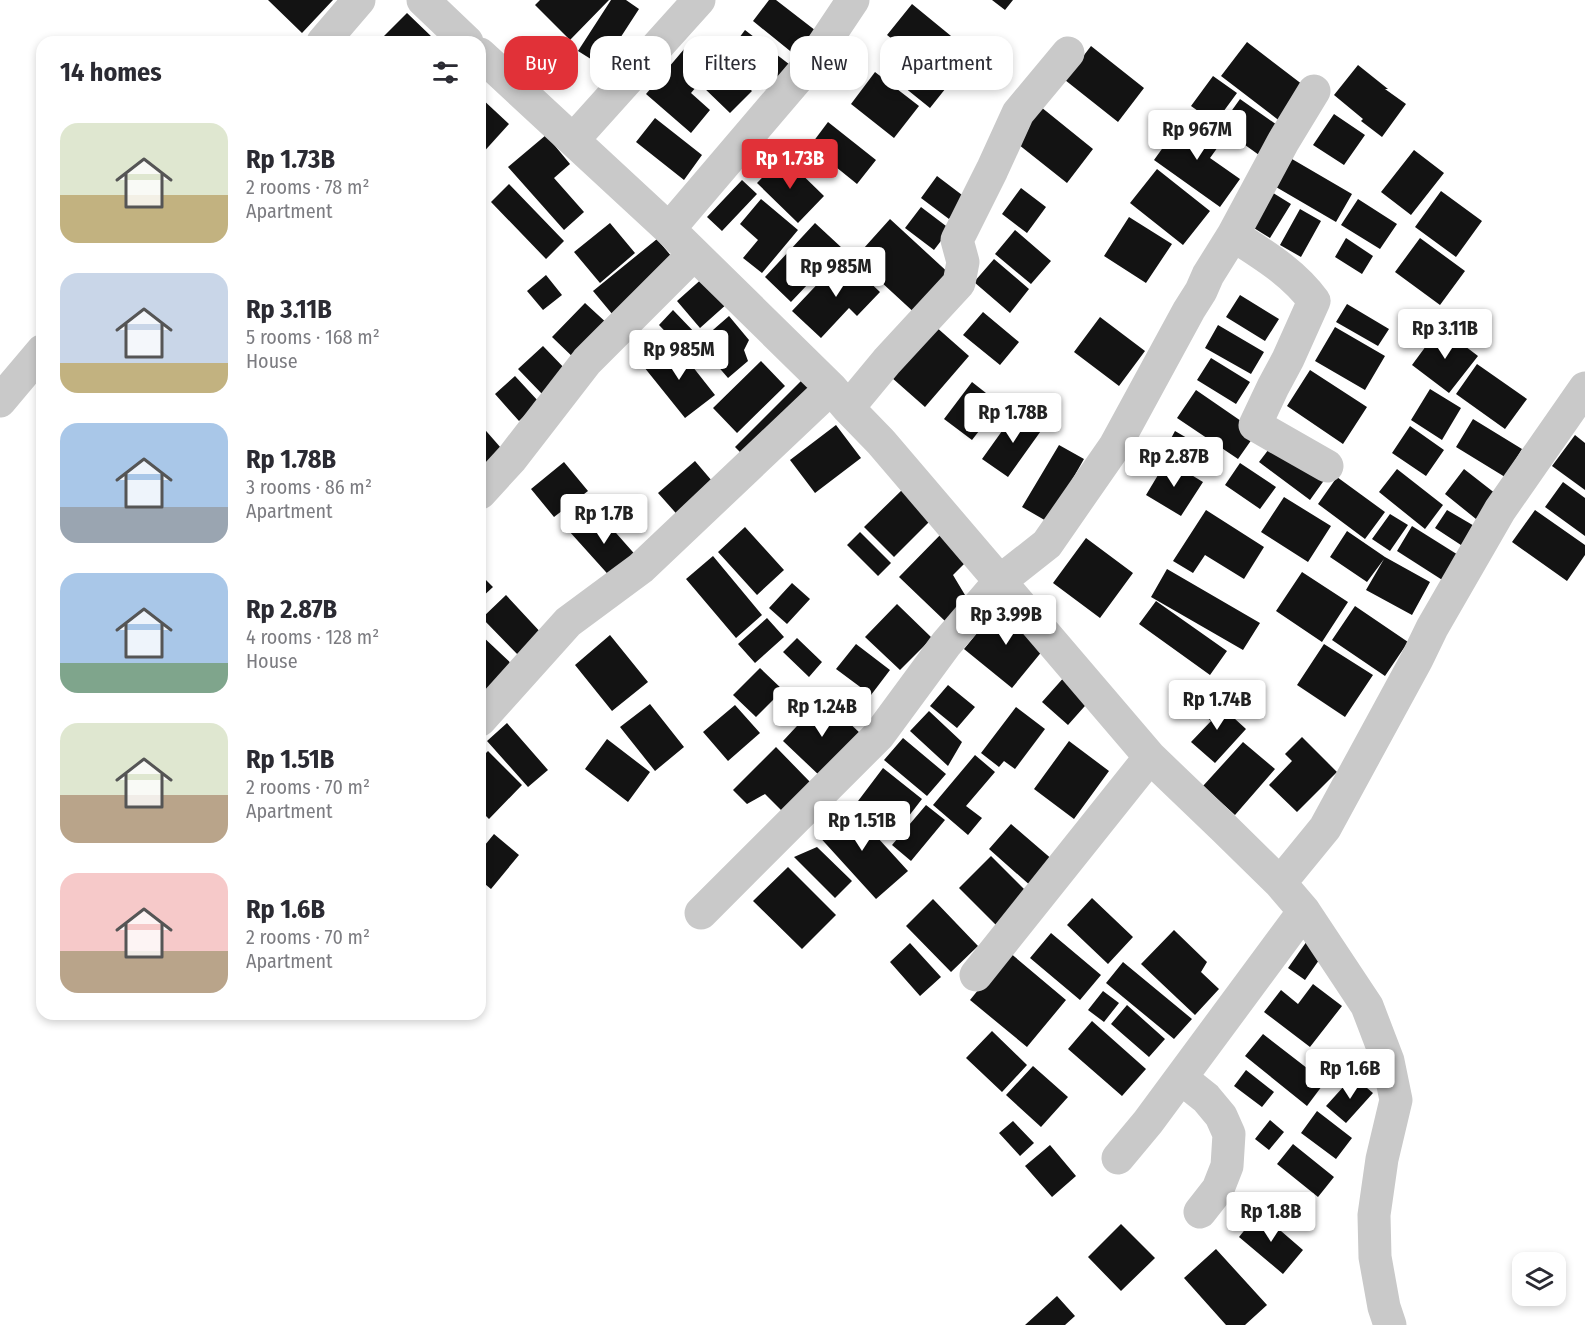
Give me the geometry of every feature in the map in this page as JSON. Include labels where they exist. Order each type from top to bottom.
[{"type":"street","points":[[328,36],[359,0]]},
{"type":"street","points":[[423,0],[461,36]]},
{"type":"street","points":[[573,140],[699,0]]},
{"type":"street","points":[[669,230],[813,60],[853,0]]},
{"type":"street","points":[[486,713],[568,622],[641,568],[840,398],[887,361],[959,283],[963,262],[957,240],[971,209],[1018,113],[1068,53]]},
{"type":"street","points":[[486,60],[669,230],[840,398],[881,442],[1150,757],[1280,883],[1304,911],[1367,1006],[1388,1061],[1396,1100],[1382,1159],[1374,1215],[1375,1257],[1384,1307],[1390,1325]]},
{"type":"street","points":[[701,913],[879,735],[946,644],[1000,580],[1047,544],[1115,446],[1208,275],[1314,91]]},
{"type":"street","points":[[1233,235],[1270,259],[1296,280],[1314,301],[1256,425],[1327,466]]},
{"type":"street","points":[[486,486],[512,458],[587,361],[694,254]]},
{"type":"street","points":[[0,401],[36,358]]},
{"type":"street","points":[[1280,883],[1325,828],[1413,668],[1432,628],[1500,510],[1585,388]]},
{"type":"street","points":[[976,975],[1150,757]]},
{"type":"street","points":[[1118,1158],[1148,1122],[1304,911]]},
{"type":"street","points":[[1181,1078],[1206,1098],[1221,1116],[1228,1134],[1227,1166],[1218,1189],[1200,1212]]},
{"type":"building","points":[[268,0],[333,0],[302,33]]},
{"type":"building","points":[[540,0],[609,0],[574,36],[566,36],[535,5]]},
{"type":"building","points":[[611,0],[626,0],[639,9],[621,36],[590,36],[590,58],[578,51]]},
{"type":"building","points":[[769,0],[776,0],[820,34],[818,36],[790,36],[790,51],[778,41],[778,36],[772,36],[753,21]]},
{"type":"building","points":[[992,0],[1013,0],[1005,10]]},
{"type":"building","points":[[912,4],[951,36],[888,36]]},
{"type":"building","points":[[407,13],[431,36],[384,36]]},
{"type":"building","points":[[745,30],[753,36],[740,36]]},
{"type":"building","points":[[1247,42],[1307,88],[1281,122],[1221,76]]},
{"type":"building","points":[[1091,46],[1144,88],[1118,122],[1065,80]]},
{"type":"building","points":[[683,50],[683,90],[694,90],[691,93],[710,110],[691,133],[646,94],[649,90],[671,90],[671,65]]},
{"type":"building","points":[[778,56],[790,65],[790,73],[778,87]]},
{"type":"building","points":[[1358,65],[1406,104],[1382,137],[1334,95]]},
{"type":"building","points":[[875,72],[880,76],[880,90],[898,90],[919,106],[894,138],[851,104],[862,90],[868,90],[868,81]]},
{"type":"building","points":[[1213,76],[1237,93],[1215,123],[1191,106]]},
{"type":"building","points":[[706,90],[752,91],[730,113]]},
{"type":"building","points":[[908,90],[944,90],[930,108]]},
{"type":"building","points":[[1240,99],[1280,127],[1259,155],[1220,127]]},
{"type":"building","points":[[486,103],[509,124],[486,149]]},
{"type":"building","points":[[1041,107],[1093,149],[1067,183],[1014,141]]},
{"type":"building","points":[[1187,114],[1223,140],[1210,158],[1240,179],[1220,207],[1154,160]]},
{"type":"building","points":[[1334,114],[1365,135],[1344,165],[1313,145]]},
{"type":"building","points":[[655,118],[702,155],[684,180],[636,142]]},
{"type":"building","points":[[828,122],[876,160],[857,184],[810,146]]},
{"type":"building","points":[[546,135],[570,164],[554,178],[584,212],[564,230],[508,167]]},
{"type":"building","points":[[1414,150],[1444,173],[1411,215],[1381,192]]},
{"type":"building","points":[[783,156],[824,196],[798,223],[757,183]]},
{"type":"building","points":[[1292,159],[1352,194],[1336,222],[1276,187]]},
{"type":"building","points":[[1157,169],[1210,211],[1183,245],[1130,203]]},
{"type":"building","points":[[937,176],[966,198],[949,219],[921,198]]},
{"type":"building","points":[[742,180],[757,194],[722,231],[707,217]]},
{"type":"building","points":[[509,184],[564,241],[546,259],[491,202]]},
{"type":"building","points":[[1021,188],[1046,207],[1027,233],[1002,214]]},
{"type":"building","points":[[1270,191],[1291,204],[1270,238],[1249,225]]},
{"type":"building","points":[[1441,191],[1482,221],[1456,257],[1415,227]]},
{"type":"building","points":[[761,199],[798,230],[762,273],[743,258],[758,240],[740,224]]},
{"type":"building","points":[[1358,199],[1397,224],[1380,249],[1341,225]]},
{"type":"building","points":[[921,207],[950,229],[934,250],[905,228]]},
{"type":"building","points":[[1300,209],[1321,221],[1301,257],[1280,245]]},
{"type":"building","points":[[1129,217],[1172,244],[1146,283],[1104,256]]},
{"type":"building","points":[[890,219],[953,277],[918,316],[855,258]]},
{"type":"building","points":[[610,223],[635,253],[600,283],[574,252]]},
{"type":"building","points":[[815,223],[842,248],[791,302],[765,277]]},
{"type":"building","points":[[1015,230],[1051,261],[1031,284],[995,254]]},
{"type":"building","points":[[1346,238],[1373,256],[1362,274],[1335,257]]},
{"type":"building","points":[[1420,238],[1465,271],[1440,305],[1395,272]]},
{"type":"building","points":[[657,239],[677,263],[613,315],[593,291]]},
{"type":"building","points":[[843,257],[880,292],[857,316],[849,308],[821,338],[792,311]]},
{"type":"building","points":[[994,259],[1029,289],[1010,313],[974,282]]},
{"type":"building","points":[[546,275],[562,295],[543,310],[527,291]]},
{"type":"building","points":[[705,276],[728,303],[700,328],[677,301]]},
{"type":"building","points":[[1240,295],[1279,319],[1265,341],[1226,317]]},
{"type":"building","points":[[585,303],[610,326],[577,361],[552,337]]},
{"type":"building","points":[[1347,304],[1389,329],[1378,346],[1336,322]]},
{"type":"building","points":[[673,310],[697,335],[682,349],[659,325]]},
{"type":"building","points":[[983,312],[1019,342],[1000,365],[963,335]]},
{"type":"building","points":[[729,316],[749,340],[744,350],[748,361],[728,378],[698,343]]},
{"type":"building","points":[[1100,317],[1145,351],[1119,386],[1074,352]]},
{"type":"building","points":[[1218,325],[1264,352],[1251,374],[1205,348]]},
{"type":"building","points":[[935,326],[969,356],[925,407],[891,377]]},
{"type":"building","points":[[1335,327],[1385,356],[1365,390],[1315,361]]},
{"type":"building","points":[[1440,327],[1478,356],[1449,393],[1412,365]]},
{"type":"building","points":[[674,343],[715,395],[685,418],[644,367]]},
{"type":"building","points":[[543,346],[569,373],[544,396],[518,369]]},
{"type":"building","points":[[1211,358],[1250,382],[1236,404],[1197,380]]},
{"type":"building","points":[[761,361],[785,386],[737,433],[713,408]]},
{"type":"building","points":[[1477,364],[1527,399],[1505,429],[1456,394]]},
{"type":"building","points":[[1310,370],[1367,407],[1343,444],[1287,406]]},
{"type":"building","points":[[807,375],[821,388],[749,461],[735,447]]},
{"type":"building","points":[[515,376],[539,402],[519,421],[495,394]]},
{"type":"building","points":[[972,382],[1000,404],[972,440],[944,419]]},
{"type":"building","points":[[1430,389],[1461,408],[1442,440],[1411,420]]},
{"type":"building","points":[[1196,390],[1257,432],[1238,459],[1177,418]]},
{"type":"building","points":[[1017,410],[1043,428],[1008,477],[982,459]]},
{"type":"building","points":[[1473,419],[1522,449],[1505,477],[1456,447]]},
{"type":"building","points":[[836,425],[861,458],[815,493],[790,460]]},
{"type":"building","points":[[1410,426],[1444,450],[1426,476],[1392,453]]},
{"type":"building","points":[[486,431],[508,456],[486,472]]},
{"type":"building","points":[[1175,431],[1211,452],[1204,465],[1168,444]]},
{"type":"building","points":[[1575,435],[1585,443],[1585,490],[1552,466]]},
{"type":"building","points":[[1275,441],[1325,479],[1310,500],[1259,462]]},
{"type":"building","points":[[1059,445],[1084,459],[1048,522],[1022,507]]},
{"type":"building","points":[[1167,460],[1203,482],[1181,516],[1146,495]]},
{"type":"building","points":[[695,461],[718,488],[682,520],[658,493]]},
{"type":"building","points":[[564,462],[588,491],[554,517],[531,489]]},
{"type":"building","points":[[1240,463],[1276,487],[1260,509],[1225,485]]},
{"type":"building","points":[[1397,469],[1443,505],[1425,529],[1379,492]]},
{"type":"building","points":[[1464,469],[1496,494],[1476,519],[1445,494]]},
{"type":"building","points":[[1337,477],[1385,512],[1365,539],[1318,504]]},
{"type":"building","points":[[1563,482],[1585,498],[1585,536],[1545,507]]},
{"type":"building","points":[[903,489],[932,519],[894,557],[864,527]]},
{"type":"building","points":[[1284,497],[1331,526],[1308,562],[1261,532]]},
{"type":"building","points":[[594,508],[639,559],[614,581],[569,531]]},
{"type":"building","points":[[1206,510],[1264,547],[1244,579],[1205,555],[1193,573],[1173,561]]},
{"type":"building","points":[[1447,510],[1476,527],[1464,547],[1435,528]]},
{"type":"building","points":[[1535,510],[1585,545],[1585,555],[1567,581],[1512,542]]},
{"type":"building","points":[[1390,514],[1408,525],[1390,551],[1372,539]]},
{"type":"building","points":[[1412,526],[1463,558],[1447,583],[1397,551]]},
{"type":"building","points":[[745,527],[784,570],[757,595],[718,552]]},
{"type":"building","points":[[944,531],[971,557],[953,575],[968,600],[946,622],[899,577]]},
{"type":"building","points":[[1347,531],[1385,557],[1430,582],[1412,615],[1366,590],[1384,559],[1367,582],[1330,557]]},
{"type":"building","points":[[860,532],[891,563],[878,576],[847,545]]},
{"type":"building","points":[[1086,538],[1133,573],[1100,618],[1053,583]]},
{"type":"building","points":[[713,556],[762,615],[736,638],[686,579]]},
{"type":"building","points":[[1167,569],[1260,623],[1243,650],[1151,597]]},
{"type":"building","points":[[1302,572],[1348,602],[1322,642],[1276,611]]},
{"type":"building","points":[[486,580],[493,587],[486,593]]},
{"type":"building","points":[[792,583],[810,599],[787,624],[769,608]]},
{"type":"building","points":[[506,595],[544,636],[521,658],[486,622],[486,614]]},
{"type":"building","points":[[1156,601],[1227,651],[1210,675],[1139,624]]},
{"type":"building","points":[[897,604],[932,638],[900,670],[865,637]]},
{"type":"building","points":[[1000,605],[1048,644],[1012,688],[964,649]]},
{"type":"building","points":[[1355,606],[1408,642],[1385,676],[1332,640]]},
{"type":"building","points":[[767,618],[784,637],[755,663],[738,644]]},
{"type":"building","points":[[610,635],[648,682],[612,711],[575,665]]},
{"type":"building","points":[[797,638],[822,662],[809,677],[783,652]]},
{"type":"building","points":[[486,640],[515,667],[486,698]]},
{"type":"building","points":[[856,644],[890,670],[871,695],[836,669]]},
{"type":"building","points":[[1324,644],[1373,675],[1345,717],[1297,685]]},
{"type":"building","points":[[760,668],[783,690],[756,717],[733,695]]},
{"type":"building","points":[[1066,675],[1092,698],[1068,725],[1042,702]]},
{"type":"building","points":[[948,685],[975,707],[957,728],[930,706]]},
{"type":"building","points":[[1210,696],[1246,729],[1215,763],[1191,742],[1211,721],[1198,709]]},
{"type":"building","points":[[823,698],[861,734],[821,777],[783,741]]},
{"type":"building","points":[[650,704],[684,747],[655,771],[620,727]]},
{"type":"building","points":[[735,705],[760,733],[728,761],[703,732]]},
{"type":"building","points":[[1016,707],[1045,729],[1015,769],[1004,761],[999,767],[981,753]]},
{"type":"building","points":[[929,711],[962,742],[948,766],[910,731]]},
{"type":"building","points":[[507,723],[548,770],[528,787],[487,741]]},
{"type":"building","points":[[1302,737],[1337,772],[1297,812],[1269,785],[1292,761],[1285,754]]},
{"type":"building","points":[[903,738],[946,774],[927,796],[884,760]]},
{"type":"building","points":[[607,739],[650,772],[628,802],[585,769]]},
{"type":"building","points":[[1069,741],[1109,771],[1074,819],[1034,789]]},
{"type":"building","points":[[1243,742],[1275,769],[1235,815],[1203,786]]},
{"type":"building","points":[[776,747],[811,783],[782,811],[765,794],[747,804],[733,790]]},
{"type":"building","points":[[488,751],[522,785],[489,819],[486,816],[486,753]]},
{"type":"building","points":[[975,755],[995,772],[966,806],[982,818],[968,835],[933,805]]},
{"type":"building","points":[[883,768],[922,799],[891,839],[852,809]]},
{"type":"building","points":[[847,804],[908,871],[876,899],[816,833]]},
{"type":"building","points":[[926,805],[945,820],[911,861],[892,845]]},
{"type":"building","points":[[1011,824],[1054,861],[1032,887],[989,849]]},
{"type":"building","points":[[494,834],[519,855],[491,889],[486,885],[486,844]]},
{"type":"building","points":[[817,847],[852,881],[835,898],[794,857]]},
{"type":"building","points":[[991,856],[1033,898],[1001,930],[959,888]]},
{"type":"building","points":[[788,867],[836,915],[802,949],[753,901]]},
{"type":"building","points":[[1092,898],[1133,937],[1108,964],[1067,925]]},
{"type":"building","points":[[933,899],[978,946],[951,972],[906,926]]},
{"type":"building","points":[[1174,930],[1207,962],[1201,972],[1219,989],[1195,1015],[1141,964]]},
{"type":"building","points":[[1051,933],[1101,975],[1080,1000],[1030,958]]},
{"type":"building","points":[[1307,941],[1324,953],[1305,980],[1288,968]]},
{"type":"building","points":[[910,943],[941,977],[920,996],[890,962]]},
{"type":"building","points":[[1009,952],[1066,1000],[1027,1047],[970,1000]]},
{"type":"building","points":[[1123,962],[1192,1019],[1174,1039],[1106,983]]},
{"type":"building","points":[[1313,984],[1342,1006],[1310,1047],[1264,1012],[1281,990],[1298,1004]]},
{"type":"building","points":[[1103,991],[1119,1003],[1104,1022],[1088,1010]]},
{"type":"building","points":[[1127,1005],[1165,1039],[1149,1057],[1111,1024]]},
{"type":"building","points":[[1092,1021],[1146,1069],[1122,1096],[1068,1049]]},
{"type":"building","points":[[992,1031],[1027,1065],[1002,1092],[966,1058]]},
{"type":"building","points":[[1263,1034],[1325,1082],[1307,1106],[1245,1056]]},
{"type":"building","points":[[1033,1066],[1068,1097],[1041,1127],[1006,1095]]},
{"type":"building","points":[[1246,1070],[1274,1092],[1262,1107],[1234,1086]]},
{"type":"building","points":[[1353,1076],[1373,1093],[1346,1123],[1326,1106]]},
{"type":"building","points":[[1317,1111],[1352,1138],[1336,1159],[1301,1133]]},
{"type":"building","points":[[1270,1120],[1284,1132],[1269,1150],[1255,1139]]},
{"type":"building","points":[[1013,1121],[1034,1143],[1020,1156],[999,1133]]},
{"type":"building","points":[[1293,1144],[1334,1177],[1318,1197],[1277,1164]]},
{"type":"building","points":[[1050,1145],[1076,1176],[1052,1197],[1025,1166]]},
{"type":"building","points":[[1259,1212],[1303,1250],[1283,1274],[1239,1237]]},
{"type":"building","points":[[1121,1224],[1155,1258],[1121,1291],[1088,1257]]},
{"type":"building","points":[[1216,1249],[1267,1305],[1245,1325],[1226,1325],[1184,1278]]},
{"type":"building","points":[[1057,1296],[1075,1316],[1065,1325],[1025,1325]]}]
